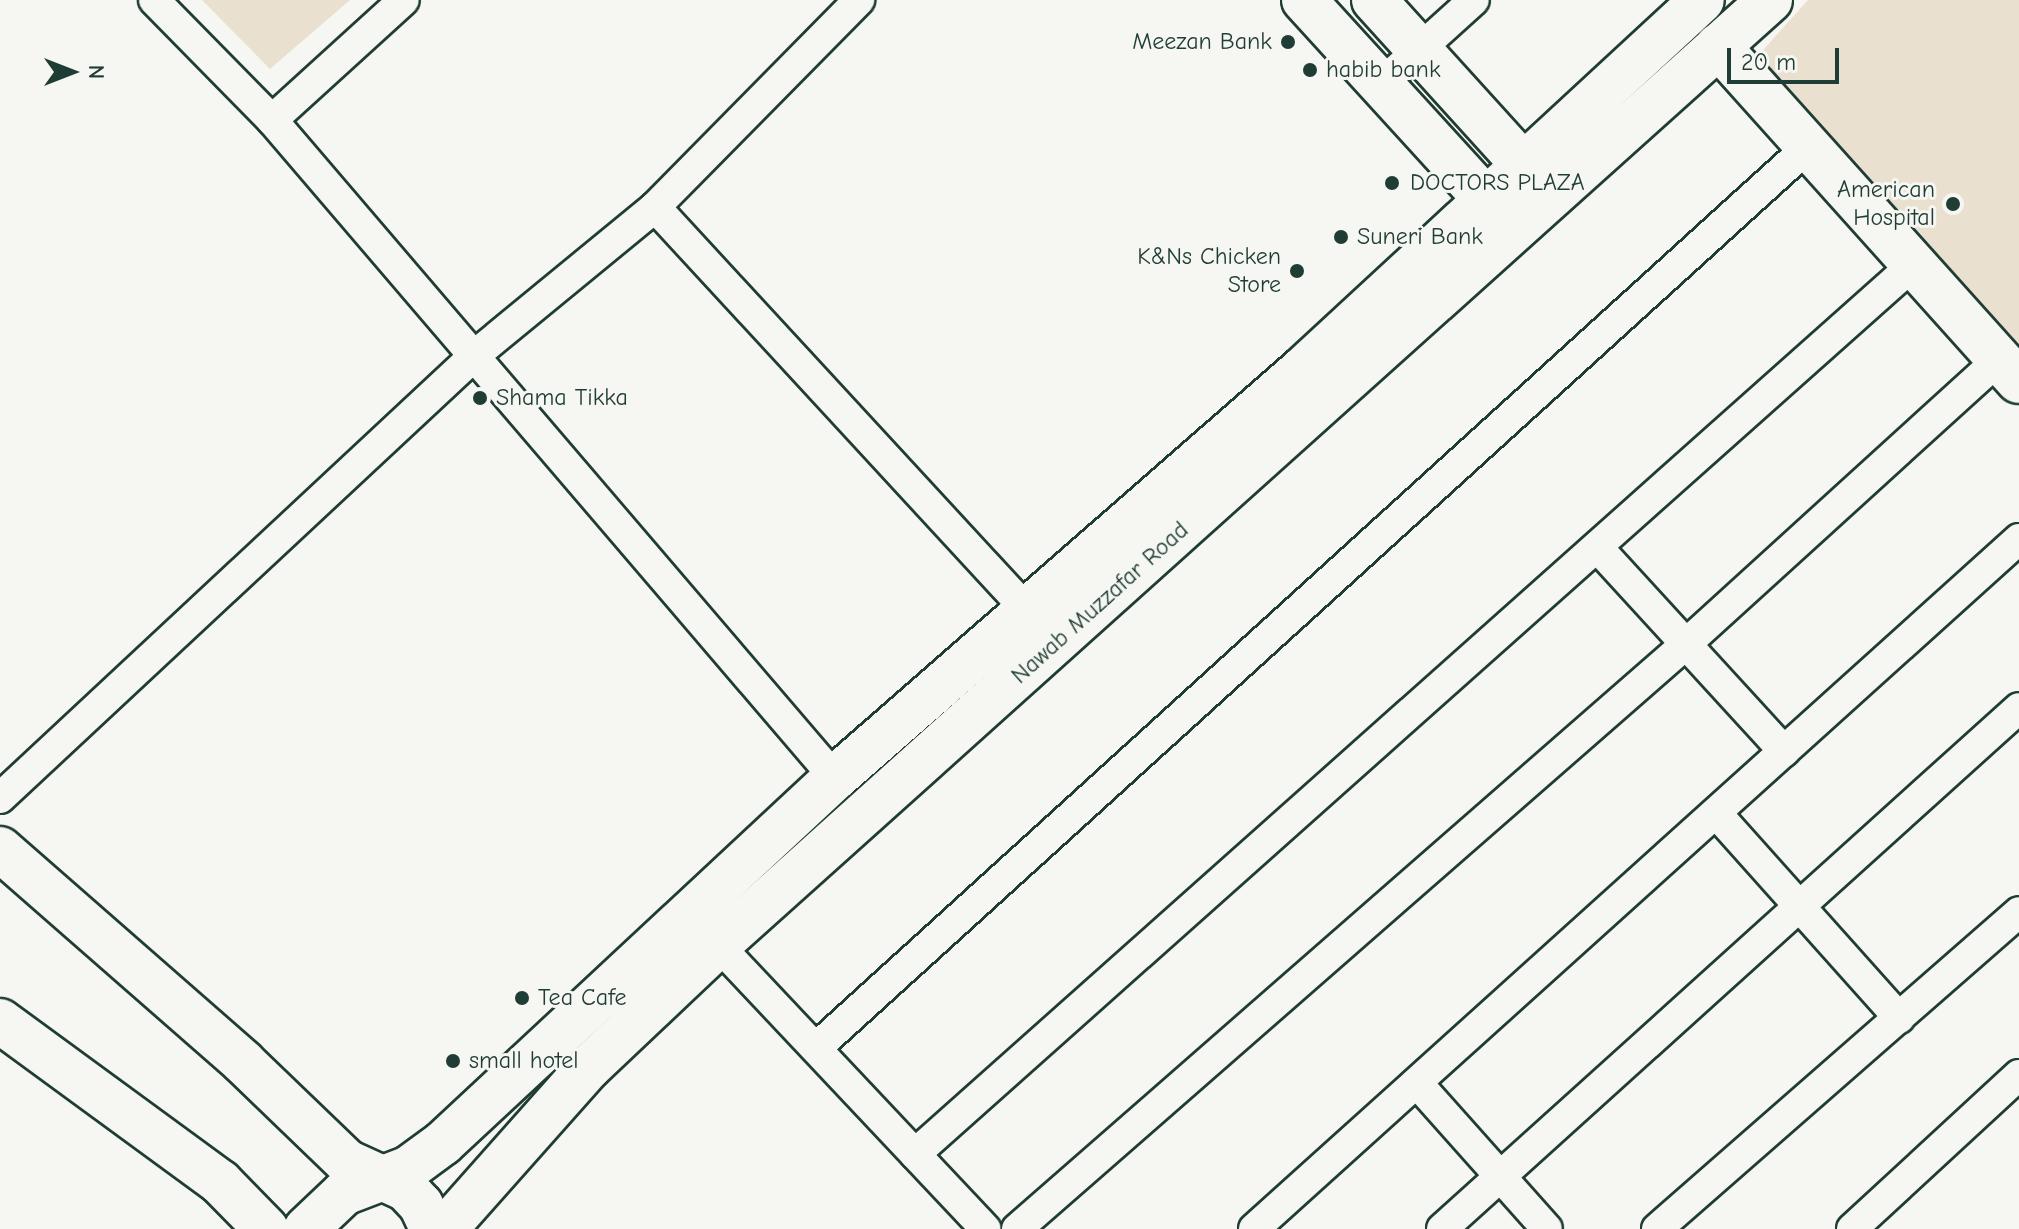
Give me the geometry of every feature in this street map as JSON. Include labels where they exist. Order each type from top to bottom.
[{"type":"street","points":[[154,0],[272,120],[835,778]]},
{"type":"street","points":[[272,120],[404,0]]},
{"type":"street","points":[[0,798],[475,355],[655,207],[859,0]]},
{"type":"street","points":[[1304,0],[1500,215]]},
{"type":"street","points":[[1374,0],[1553,197]]},
{"type":"street","points":[[1381,84],[1474,0]]},
{"type":"street","name":"Nawab Muzzafar Road","points":[[441,1228],[589,1067],[1500,215],[1522,164],[1702,0]]},
{"type":"street","name":"Nawab Muzzafar Road","points":[[306,1229],[344,1193],[397,1172],[443,1143],[835,778],[1303,369],[1500,215],[1553,197],[1770,0]]},
{"type":"street","points":[[1017,1229],[1686,644],[2009,370],[1718,46]]},
{"type":"street","points":[[816,1048],[1808,147]]},
{"type":"street","points":[[655,207],[1026,609]]},
{"type":"street","points":[[915,1154],[1914,264]]},
{"type":"street","points":[[1254,1229],[2019,539]]},
{"type":"street","points":[[1597,547],[1784,751]]},
{"type":"street","points":[[1442,1229],[2019,708]]},
{"type":"street","points":[[1716,813],[1899,1018]]},
{"type":"street","points":[[0,849],[243,1062],[347,1162],[397,1172],[441,1228]]},
{"type":"street","points":[[1666,1226],[2019,912]]},
{"type":"street","points":[[718,945],[986,1229]]},
{"type":"street","points":[[0,1021],[220,1182],[266,1229]]},
{"type":"street","points":[[1852,1229],[2019,1075]]},
{"type":"street","points":[[1417,1083],[1547,1229]]},
{"type":"shaded area","points":[[202,0],[350,0],[270,69]]},
{"type":"shaded area","name":"American Hospital","points":[[1808,0],[2019,0],[2019,350],[1756,58]]},
{"type":"place","name":"Meezan Bank","points":[[1288,42]]},
{"type":"place","name":"habib bank","points":[[1310,70]]},
{"type":"place","name":"DOCTORS PLAZA","points":[[1392,183]]},
{"type":"place","name":"American Hospital","points":[[1953,204]]},
{"type":"place","name":"Suneri Bank","points":[[1341,237]]},
{"type":"place","name":"K&Ns Chicken Store","points":[[1297,271]]},
{"type":"place","name":"Shama Tikka","points":[[480,398]]},
{"type":"place","name":"Tea Cafe","points":[[522,998]]},
{"type":"place","name":"small hotel","points":[[453,1061]]}]
